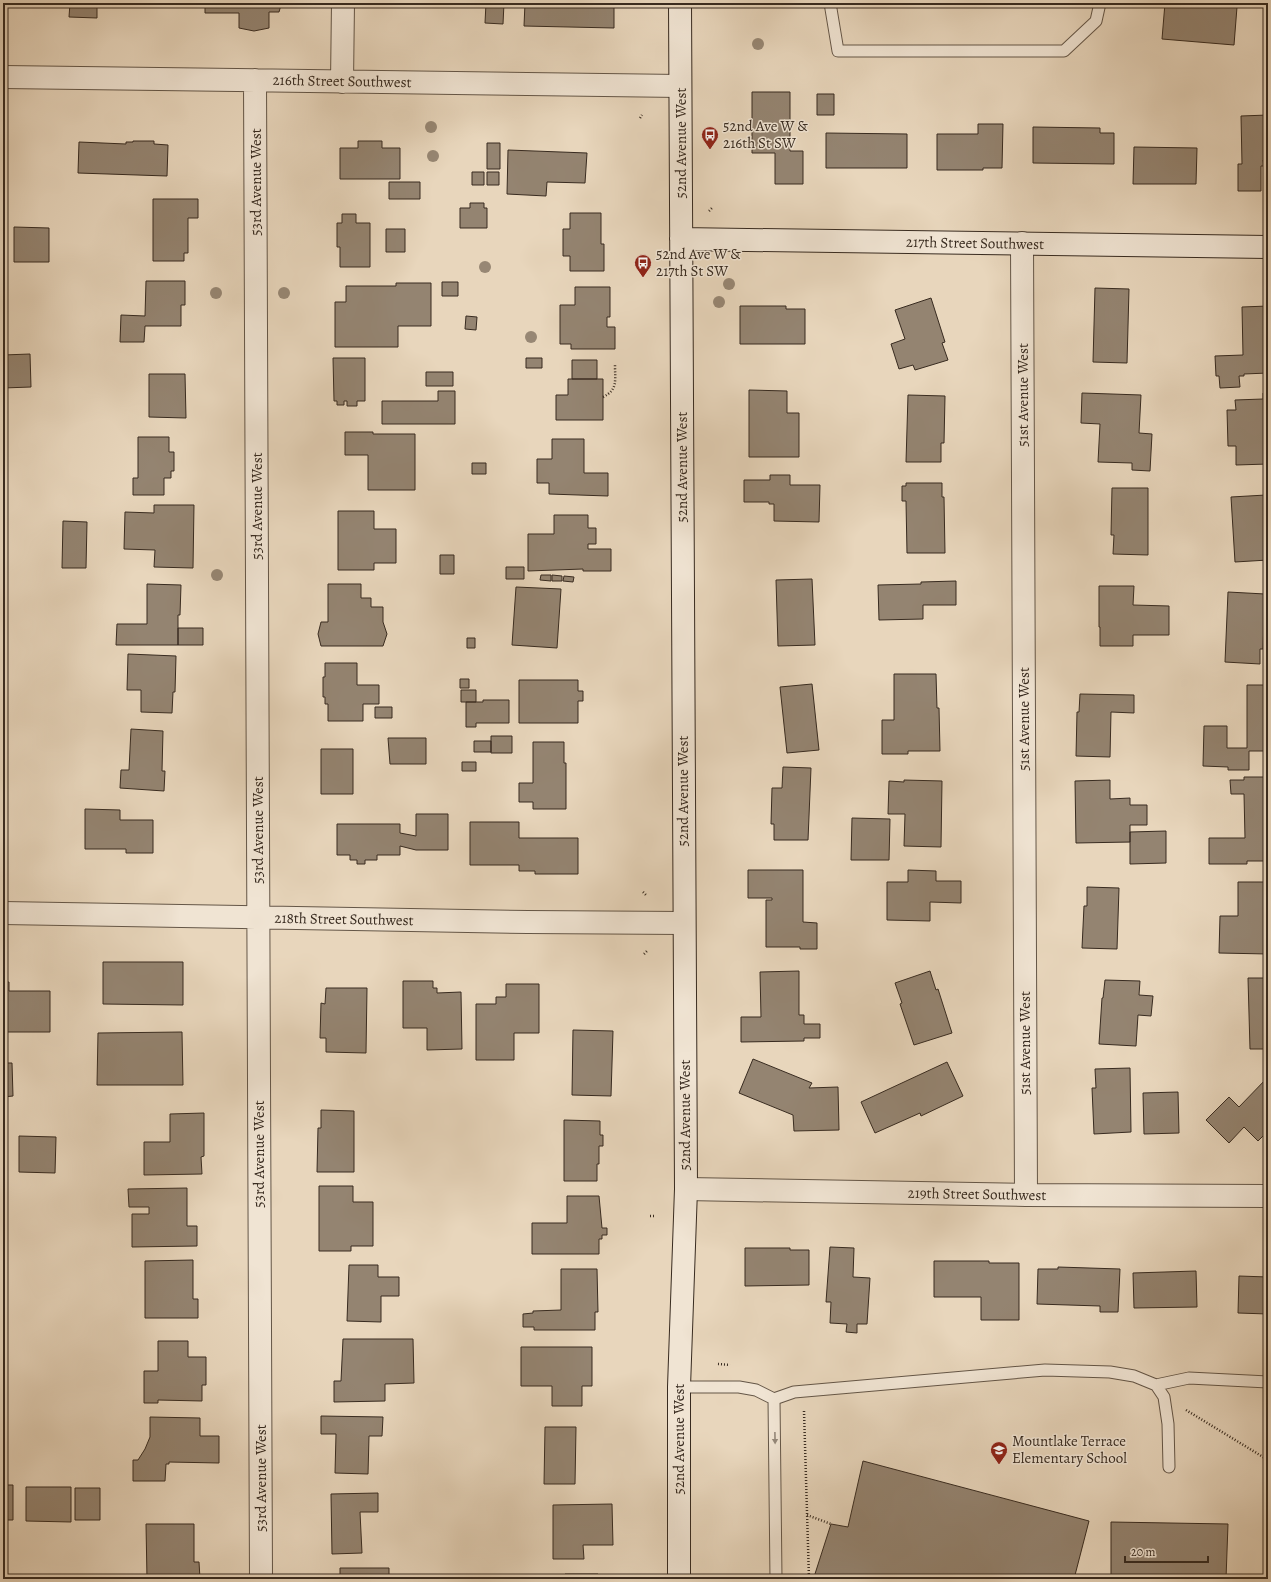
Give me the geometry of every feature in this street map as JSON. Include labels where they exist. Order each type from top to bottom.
[{"type":"street","points":[[342,82],[343,3]]},
{"type":"street","name":"52nd Avenue West","points":[[679,1579],[679,1387],[686,1189],[680,3]]},
{"type":"street","name":"216th Street Southwest","points":[[3,76],[680,86]]},
{"type":"street","name":"53rd Avenue West","points":[[255,80],[261,1579]]},
{"type":"street","name":"217th Street Southwest","points":[[681,239],[1268,247]]},
{"type":"street","name":"51st Avenue West","points":[[1022,243],[1026,1196]]},
{"type":"street","name":"218th Street Southwest","points":[[3,914],[684,923]]},
{"type":"street","name":"219th Street Southwest","points":[[686,1189],[1026,1196],[1268,1196]]},
{"type":"lane","points":[[830,3],[838,51],[1064,51],[1096,21],[1100,3]]},
{"type":"lane","points":[[679,1387],[739,1387],[756,1390],[774,1399],[798,1392],[1045,1370],[1110,1372],[1134,1376],[1156,1385],[1164,1397],[1168,1424],[1169,1467]]},
{"type":"lane","points":[[1156,1385],[1189,1378],[1268,1382]]},
{"type":"lane","points":[[774,1399],[776,1579]]},
{"type":"path","points":[[709,210],[713,207]]},
{"type":"path","points":[[603,398],[614,389],[616,365]]},
{"type":"path","points":[[643,892],[646,895]]},
{"type":"path","points":[[644,954],[648,950]]},
{"type":"path","points":[[650,1216],[656,1216]]},
{"type":"path","points":[[1164,1397],[1268,1460]]},
{"type":"path","points":[[804,1410],[809,1579]]},
{"type":"path","points":[[807,1515],[831,1524]]},
{"type":"building","points":[[70,3],[97,3],[97,18],[69,17]]},
{"type":"building","points":[[205,3],[280,3],[281,5],[279,12],[269,12],[269,28],[254,31],[239,28],[239,13],[205,13]]},
{"type":"building","points":[[486,3],[504,3],[503,24],[485,23]]},
{"type":"building","points":[[525,3],[614,3],[614,28],[524,26]]},
{"type":"building","points":[[1165,3],[1237,7],[1234,45],[1162,39]]},
{"type":"building","points":[[752,92],[790,92],[790,151],[803,151],[803,184],[775,184],[775,153],[752,153]]},
{"type":"building","points":[[817,94],[834,94],[834,115],[817,115]]},
{"type":"building","points":[[1268,115],[1268,160],[1263,160],[1264,166],[1261,166],[1261,191],[1238,191],[1238,164],[1242,164],[1241,116]]},
{"type":"building","points":[[978,124],[1003,124],[1002,168],[983,168],[983,170],[937,170],[937,134],[978,134]]},
{"type":"building","points":[[1033,127],[1100,128],[1100,133],[1114,133],[1114,164],[1033,163]]},
{"type":"building","points":[[826,133],[907,134],[907,168],[826,168]]},
{"type":"building","points":[[154,141],[154,144],[168,145],[167,176],[78,173],[79,142],[126,144],[126,142]]},
{"type":"building","points":[[358,141],[382,141],[382,148],[400,148],[400,179],[340,179],[340,148],[358,148]]},
{"type":"building","points":[[487,143],[500,143],[500,169],[487,169]]},
{"type":"building","points":[[1134,147],[1197,148],[1196,184],[1133,184]]},
{"type":"building","points":[[508,150],[587,153],[585,183],[547,182],[546,196],[507,194]]},
{"type":"building","points":[[472,172],[484,172],[484,185],[472,185]]},
{"type":"building","points":[[487,172],[499,172],[499,185],[487,185]]},
{"type":"building","points":[[389,182],[420,182],[420,199],[389,199]]},
{"type":"building","points":[[153,199],[198,199],[198,218],[188,218],[188,253],[184,253],[184,261],[153,261]]},
{"type":"building","points":[[470,203],[484,203],[484,208],[487,208],[487,228],[460,228],[460,208],[470,208]]},
{"type":"building","points":[[570,213],[601,213],[601,244],[604,244],[604,271],[570,271],[570,256],[563,256],[563,229],[570,229]]},
{"type":"building","points":[[342,214],[356,214],[356,223],[370,223],[370,267],[340,267],[340,247],[337,247],[337,223],[342,223]]},
{"type":"building","points":[[14,227],[49,228],[49,262],[14,262]]},
{"type":"building","points":[[386,229],[405,229],[405,252],[386,252]]},
{"type":"building","points":[[146,281],[185,281],[185,305],[181,305],[181,326],[145,326],[144,342],[120,342],[121,315],[145,316]]},
{"type":"building","points":[[442,282],[458,282],[458,296],[442,296]]},
{"type":"building","points":[[396,283],[431,283],[431,326],[398,326],[398,347],[335,347],[335,302],[346,302],[346,286],[396,286]]},
{"type":"building","points":[[575,287],[610,287],[610,317],[607,317],[607,327],[615,327],[615,349],[571,349],[571,344],[560,344],[560,305],[575,305]]},
{"type":"building","points":[[1095,288],[1129,289],[1127,363],[1093,362]]},
{"type":"building","points":[[931,298],[945,342],[942,343],[948,360],[915,370],[913,365],[899,369],[891,344],[905,339],[895,310]]},
{"type":"building","points":[[740,306],[786,306],[786,309],[805,309],[805,344],[740,344]]},
{"type":"building","points":[[1268,306],[1268,373],[1244,374],[1244,376],[1239,376],[1240,387],[1220,388],[1219,376],[1216,376],[1215,356],[1243,355],[1242,307]]},
{"type":"building","points":[[466,316],[477,317],[476,330],[465,329]]},
{"type":"building","points":[[30,354],[31,387],[3,388],[3,355]]},
{"type":"building","points":[[333,358],[365,358],[365,401],[357,401],[357,406],[347,406],[347,401],[344,401],[344,405],[337,405],[337,401],[334,401]]},
{"type":"building","points":[[526,358],[542,358],[542,368],[526,368]]},
{"type":"building","points":[[572,360],[597,360],[597,379],[572,379]]},
{"type":"building","points":[[426,372],[453,372],[453,386],[426,386]]},
{"type":"building","points":[[149,374],[185,374],[186,418],[149,417]]},
{"type":"building","points":[[568,379],[603,379],[603,420],[556,420],[556,395],[568,395]]},
{"type":"building","points":[[749,390],[787,391],[787,413],[799,413],[799,457],[749,457]]},
{"type":"building","points":[[438,391],[455,391],[455,424],[382,424],[382,401],[438,401]]},
{"type":"building","points":[[1082,393],[1141,395],[1139,433],[1152,434],[1150,471],[1132,470],[1132,463],[1098,462],[1100,424],[1081,423]]},
{"type":"building","points":[[1263,393],[1268,393],[1268,464],[1236,465],[1236,446],[1228,446],[1227,410],[1236,410],[1235,400],[1263,399]]},
{"type":"building","points":[[908,395],[945,396],[944,443],[941,443],[941,462],[906,462]]},
{"type":"building","points":[[345,432],[415,434],[415,490],[368,490],[368,455],[345,455]]},
{"type":"building","points":[[138,437],[169,437],[169,452],[174,452],[174,471],[171,471],[171,478],[164,478],[164,495],[133,495],[133,478],[138,478]]},
{"type":"building","points":[[552,439],[584,439],[584,473],[608,473],[608,496],[549,494],[549,483],[537,483],[537,459],[552,459]]},
{"type":"building","points":[[472,463],[486,463],[486,474],[472,474]]},
{"type":"building","points":[[770,475],[790,475],[790,485],[820,485],[819,522],[774,521],[774,504],[769,504],[769,502],[744,502],[744,480],[770,480]]},
{"type":"building","points":[[906,483],[942,483],[942,497],[944,497],[945,553],[907,553],[906,501],[902,501],[902,486],[906,486]]},
{"type":"building","points":[[1112,488],[1148,488],[1148,555],[1113,554],[1114,535],[1111,535]]},
{"type":"building","points":[[1266,495],[1266,509],[1268,509],[1268,560],[1235,562],[1231,497]]},
{"type":"building","points":[[154,505],[194,505],[193,568],[154,567],[155,550],[124,549],[125,512],[154,513]]},
{"type":"building","points":[[338,511],[374,511],[374,529],[396,529],[396,563],[374,563],[374,570],[338,570]]},
{"type":"building","points":[[554,515],[588,515],[588,528],[596,528],[596,544],[588,544],[588,549],[611,549],[611,571],[583,571],[583,569],[528,571],[528,534],[554,534]]},
{"type":"building","points":[[63,521],[87,522],[86,568],[62,568]]},
{"type":"building","points":[[440,555],[454,555],[454,574],[440,574]]},
{"type":"building","points":[[506,567],[524,567],[524,579],[506,579]]},
{"type":"building","points":[[541,575],[551,575],[551,581],[540,580]]},
{"type":"building","points":[[552,575],[562,576],[562,581],[552,581]]},
{"type":"building","points":[[564,576],[574,577],[573,582],[563,581]]},
{"type":"building","points":[[812,579],[815,645],[778,646],[776,580]]},
{"type":"building","points":[[956,581],[956,605],[923,605],[923,619],[879,620],[878,585],[921,584],[921,582]]},
{"type":"building","points":[[147,584],[181,585],[180,615],[178,615],[178,645],[116,645],[117,624],[147,624]]},
{"type":"building","points":[[328,584],[361,584],[361,598],[371,598],[371,607],[383,607],[383,622],[387,634],[383,646],[321,646],[318,634],[321,622],[328,622]]},
{"type":"building","points":[[1099,586],[1134,586],[1133,605],[1169,606],[1169,635],[1133,635],[1133,646],[1100,646]]},
{"type":"building","points":[[516,587],[561,589],[557,648],[512,645]]},
{"type":"building","points":[[1228,592],[1265,594],[1263,649],[1260,649],[1260,664],[1225,662]]},
{"type":"building","points":[[178,628],[203,628],[203,645],[178,645]]},
{"type":"building","points":[[467,638],[475,638],[475,648],[467,648]]},
{"type":"building","points":[[128,654],[176,656],[175,692],[173,692],[172,713],[141,712],[141,690],[127,690]]},
{"type":"building","points":[[325,663],[357,663],[357,685],[379,685],[379,704],[363,704],[363,721],[328,721],[328,704],[325,704],[325,697],[323,697]]},
{"type":"building","points":[[894,674],[936,674],[937,708],[939,708],[940,751],[908,751],[908,754],[882,754],[882,720],[894,720]]},
{"type":"building","points":[[460,679],[469,679],[469,688],[460,688]]},
{"type":"building","points":[[519,680],[578,680],[578,691],[583,691],[583,701],[578,701],[578,723],[519,723]]},
{"type":"building","points":[[812,684],[819,750],[787,753],[780,687]]},
{"type":"building","points":[[1247,685],[1268,685],[1268,751],[1249,751],[1249,770],[1228,770],[1228,767],[1203,766],[1204,726],[1227,726],[1227,748],[1247,748]]},
{"type":"building","points":[[461,690],[476,690],[476,702],[461,702]]},
{"type":"building","points":[[1080,694],[1134,695],[1134,713],[1111,712],[1110,757],[1076,756],[1077,712],[1079,712]]},
{"type":"building","points":[[483,700],[509,700],[509,723],[476,723],[476,727],[466,727],[466,702],[483,702]]},
{"type":"building","points":[[375,707],[392,707],[392,718],[375,718]]},
{"type":"building","points":[[131,729],[163,731],[162,771],[165,771],[164,791],[120,788],[121,770],[129,770]]},
{"type":"building","points":[[491,736],[512,736],[512,753],[491,753]]},
{"type":"building","points":[[388,738],[426,738],[426,764],[390,764]]},
{"type":"building","points":[[474,741],[491,741],[491,752],[474,752]]},
{"type":"building","points":[[533,742],[564,742],[564,763],[566,763],[566,809],[533,809],[533,802],[519,802],[519,783],[533,783]]},
{"type":"building","points":[[321,749],[353,749],[353,794],[321,794]]},
{"type":"building","points":[[462,762],[476,762],[476,771],[462,771]]},
{"type":"building","points":[[783,767],[811,768],[808,840],[774,840],[774,824],[771,824],[772,788],[782,788]]},
{"type":"building","points":[[1244,777],[1268,777],[1268,861],[1247,861],[1247,864],[1209,864],[1209,838],[1245,838],[1244,794],[1231,794],[1230,780],[1244,780]]},
{"type":"building","points":[[904,780],[942,781],[941,847],[904,846],[905,814],[888,814],[889,781],[904,782]]},
{"type":"building","points":[[1110,780],[1110,799],[1130,798],[1130,805],[1147,805],[1147,825],[1130,825],[1130,842],[1076,843],[1075,781]]},
{"type":"building","points":[[85,809],[120,810],[120,820],[153,820],[153,853],[126,853],[126,849],[85,849]]},
{"type":"building","points":[[416,814],[448,814],[448,850],[416,850],[400,846],[400,855],[377,855],[377,860],[365,860],[365,864],[357,864],[357,860],[350,860],[350,855],[337,855],[337,824],[400,824],[400,833],[416,836]]},
{"type":"building","points":[[852,818],[890,819],[889,860],[851,860]]},
{"type":"building","points":[[470,822],[519,822],[519,838],[578,838],[578,874],[535,874],[535,871],[519,871],[519,865],[470,865]]},
{"type":"building","points":[[1166,831],[1166,863],[1130,864],[1130,832]]},
{"type":"building","points":[[748,870],[803,870],[803,922],[817,923],[817,949],[800,949],[800,947],[766,947],[766,900],[772,900],[772,898],[748,898]]},
{"type":"building","points":[[908,870],[936,871],[936,881],[961,881],[961,903],[930,902],[930,921],[887,920],[887,882],[908,882]]},
{"type":"building","points":[[1238,882],[1268,882],[1268,954],[1219,953],[1220,916],[1238,916]]},
{"type":"building","points":[[1087,887],[1119,888],[1117,949],[1082,948],[1084,906],[1087,906]]},
{"type":"building","points":[[103,962],[183,962],[183,1005],[103,1004]]},
{"type":"building","points":[[799,971],[799,1015],[804,1015],[804,1024],[820,1024],[820,1038],[804,1038],[804,1041],[741,1042],[741,1017],[761,1017],[760,972]]},
{"type":"building","points":[[930,971],[936,990],[938,989],[952,1033],[914,1045],[900,1004],[902,1003],[895,983]]},
{"type":"building","points":[[1248,978],[1268,978],[1268,1049],[1250,1049]]},
{"type":"building","points":[[1105,980],[1140,981],[1139,995],[1153,996],[1151,1016],[1138,1015],[1136,1046],[1099,1044],[1102,998]]},
{"type":"building","points":[[403,981],[433,981],[433,988],[437,988],[437,993],[461,992],[462,1049],[427,1050],[427,1028],[403,1028]]},
{"type":"building","points":[[3,982],[9,982],[9,991],[50,991],[50,1032],[3,1032]]},
{"type":"building","points":[[506,984],[539,984],[539,1033],[514,1033],[514,1060],[476,1060],[476,1004],[496,1004],[496,997],[506,997]]},
{"type":"building","points":[[326,988],[367,988],[366,1053],[326,1052],[326,1038],[320,1038],[321,1003],[325,1004]]},
{"type":"building","points":[[573,1030],[613,1031],[611,1096],[572,1095]]},
{"type":"building","points":[[182,1032],[183,1085],[97,1085],[98,1033]]},
{"type":"building","points":[[753,1059],[812,1083],[809,1088],[838,1087],[839,1130],[794,1131],[793,1115],[739,1093]]},
{"type":"building","points":[[947,1062],[963,1096],[921,1116],[920,1113],[875,1133],[861,1102]]},
{"type":"building","points":[[3,1063],[12,1063],[13,1096],[3,1097]]},
{"type":"building","points":[[1130,1068],[1131,1132],[1094,1134],[1092,1088],[1096,1088],[1095,1069]]},
{"type":"building","points":[[1268,1077],[1268,1131],[1258,1141],[1244,1127],[1229,1143],[1206,1120],[1229,1097],[1239,1107]]},
{"type":"building","points":[[1178,1092],[1179,1133],[1144,1134],[1143,1093]]},
{"type":"building","points":[[321,1110],[354,1111],[354,1172],[317,1172],[318,1128],[321,1128]]},
{"type":"building","points":[[204,1113],[204,1156],[201,1157],[202,1174],[144,1175],[144,1142],[170,1142],[170,1114]]},
{"type":"building","points":[[564,1120],[600,1121],[600,1135],[603,1135],[603,1146],[599,1146],[597,1181],[564,1181]]},
{"type":"building","points":[[19,1136],[56,1137],[55,1173],[19,1172]]},
{"type":"building","points":[[319,1186],[353,1186],[353,1202],[373,1202],[373,1246],[351,1246],[351,1251],[319,1251]]},
{"type":"building","points":[[187,1188],[187,1226],[197,1226],[197,1246],[132,1247],[132,1214],[149,1214],[149,1207],[129,1207],[128,1189]]},
{"type":"building","points":[[567,1196],[599,1196],[602,1228],[607,1228],[607,1235],[602,1235],[602,1239],[599,1239],[599,1254],[532,1254],[532,1223],[567,1223]]},
{"type":"building","points":[[830,1247],[854,1248],[853,1277],[870,1278],[867,1324],[857,1324],[857,1333],[846,1332],[847,1324],[830,1323],[831,1302],[826,1302]]},
{"type":"building","points":[[745,1248],[790,1248],[790,1250],[809,1250],[809,1285],[745,1286]]},
{"type":"building","points":[[193,1260],[193,1299],[198,1299],[198,1318],[145,1318],[145,1261]]},
{"type":"building","points":[[934,1261],[989,1261],[989,1263],[1019,1263],[1019,1320],[981,1320],[981,1297],[934,1297]]},
{"type":"building","points":[[349,1265],[378,1265],[378,1277],[399,1277],[399,1296],[381,1296],[381,1322],[347,1321]]},
{"type":"building","points":[[1058,1267],[1120,1269],[1118,1312],[1100,1312],[1100,1306],[1037,1304],[1038,1269],[1058,1269]]},
{"type":"building","points":[[561,1269],[597,1269],[598,1312],[595,1312],[595,1330],[534,1330],[534,1327],[523,1327],[523,1314],[533,1313],[533,1311],[561,1310]]},
{"type":"building","points":[[1196,1271],[1197,1307],[1134,1308],[1133,1273]]},
{"type":"building","points":[[1239,1276],[1268,1277],[1268,1314],[1238,1313]]},
{"type":"building","points":[[343,1339],[413,1339],[414,1383],[385,1384],[385,1401],[334,1402],[334,1381],[341,1381]]},
{"type":"building","points":[[158,1341],[188,1341],[188,1357],[206,1357],[206,1385],[202,1385],[202,1401],[158,1400],[158,1403],[144,1403],[144,1371],[158,1371]]},
{"type":"building","points":[[521,1347],[592,1347],[592,1386],[582,1386],[582,1406],[552,1406],[552,1386],[521,1386]]},
{"type":"building","points":[[3,1364],[6,1364],[5,1400],[3,1400]]},
{"type":"building","points":[[321,1416],[383,1417],[382,1436],[369,1436],[368,1474],[335,1473],[336,1434],[321,1434]]},
{"type":"building","points":[[150,1417],[200,1418],[200,1436],[219,1436],[219,1463],[169,1462],[169,1464],[166,1464],[165,1481],[133,1481],[133,1460],[138,1460],[150,1437]]},
{"type":"building","points":[[545,1427],[576,1427],[575,1484],[544,1484]]},
{"type":"building","points":[[863,1461],[1089,1521],[1074,1579],[824,1579],[814,1577],[831,1524],[848,1527]]},
{"type":"building","points":[[3,1485],[13,1485],[13,1520],[3,1520]]},
{"type":"building","points":[[26,1487],[71,1487],[71,1522],[26,1521]]},
{"type":"building","points":[[75,1488],[100,1488],[100,1520],[75,1520]]},
{"type":"building","points":[[378,1493],[378,1512],[360,1512],[362,1553],[332,1554],[331,1494]]},
{"type":"building","points":[[612,1504],[613,1545],[583,1545],[584,1559],[553,1559],[553,1505]]},
{"type":"building","points":[[1111,1522],[1228,1524],[1226,1579],[1111,1579]]},
{"type":"building","points":[[146,1524],[194,1524],[194,1562],[199,1562],[200,1579],[147,1579]]},
{"type":"building","points":[[340,1568],[389,1568],[389,1579],[340,1579]]},
{"type":"building","points":[[565,1574],[598,1574],[598,1579],[565,1579]]},
{"type":"place","name":"52nd Ave W & 216th St SW","points":[[710,150]]},
{"type":"place","name":"52nd Ave W & 217th St SW","points":[[643,278]]},
{"type":"place","name":"Mountlake Terrace Elementary School","points":[[999,1465]]}]
